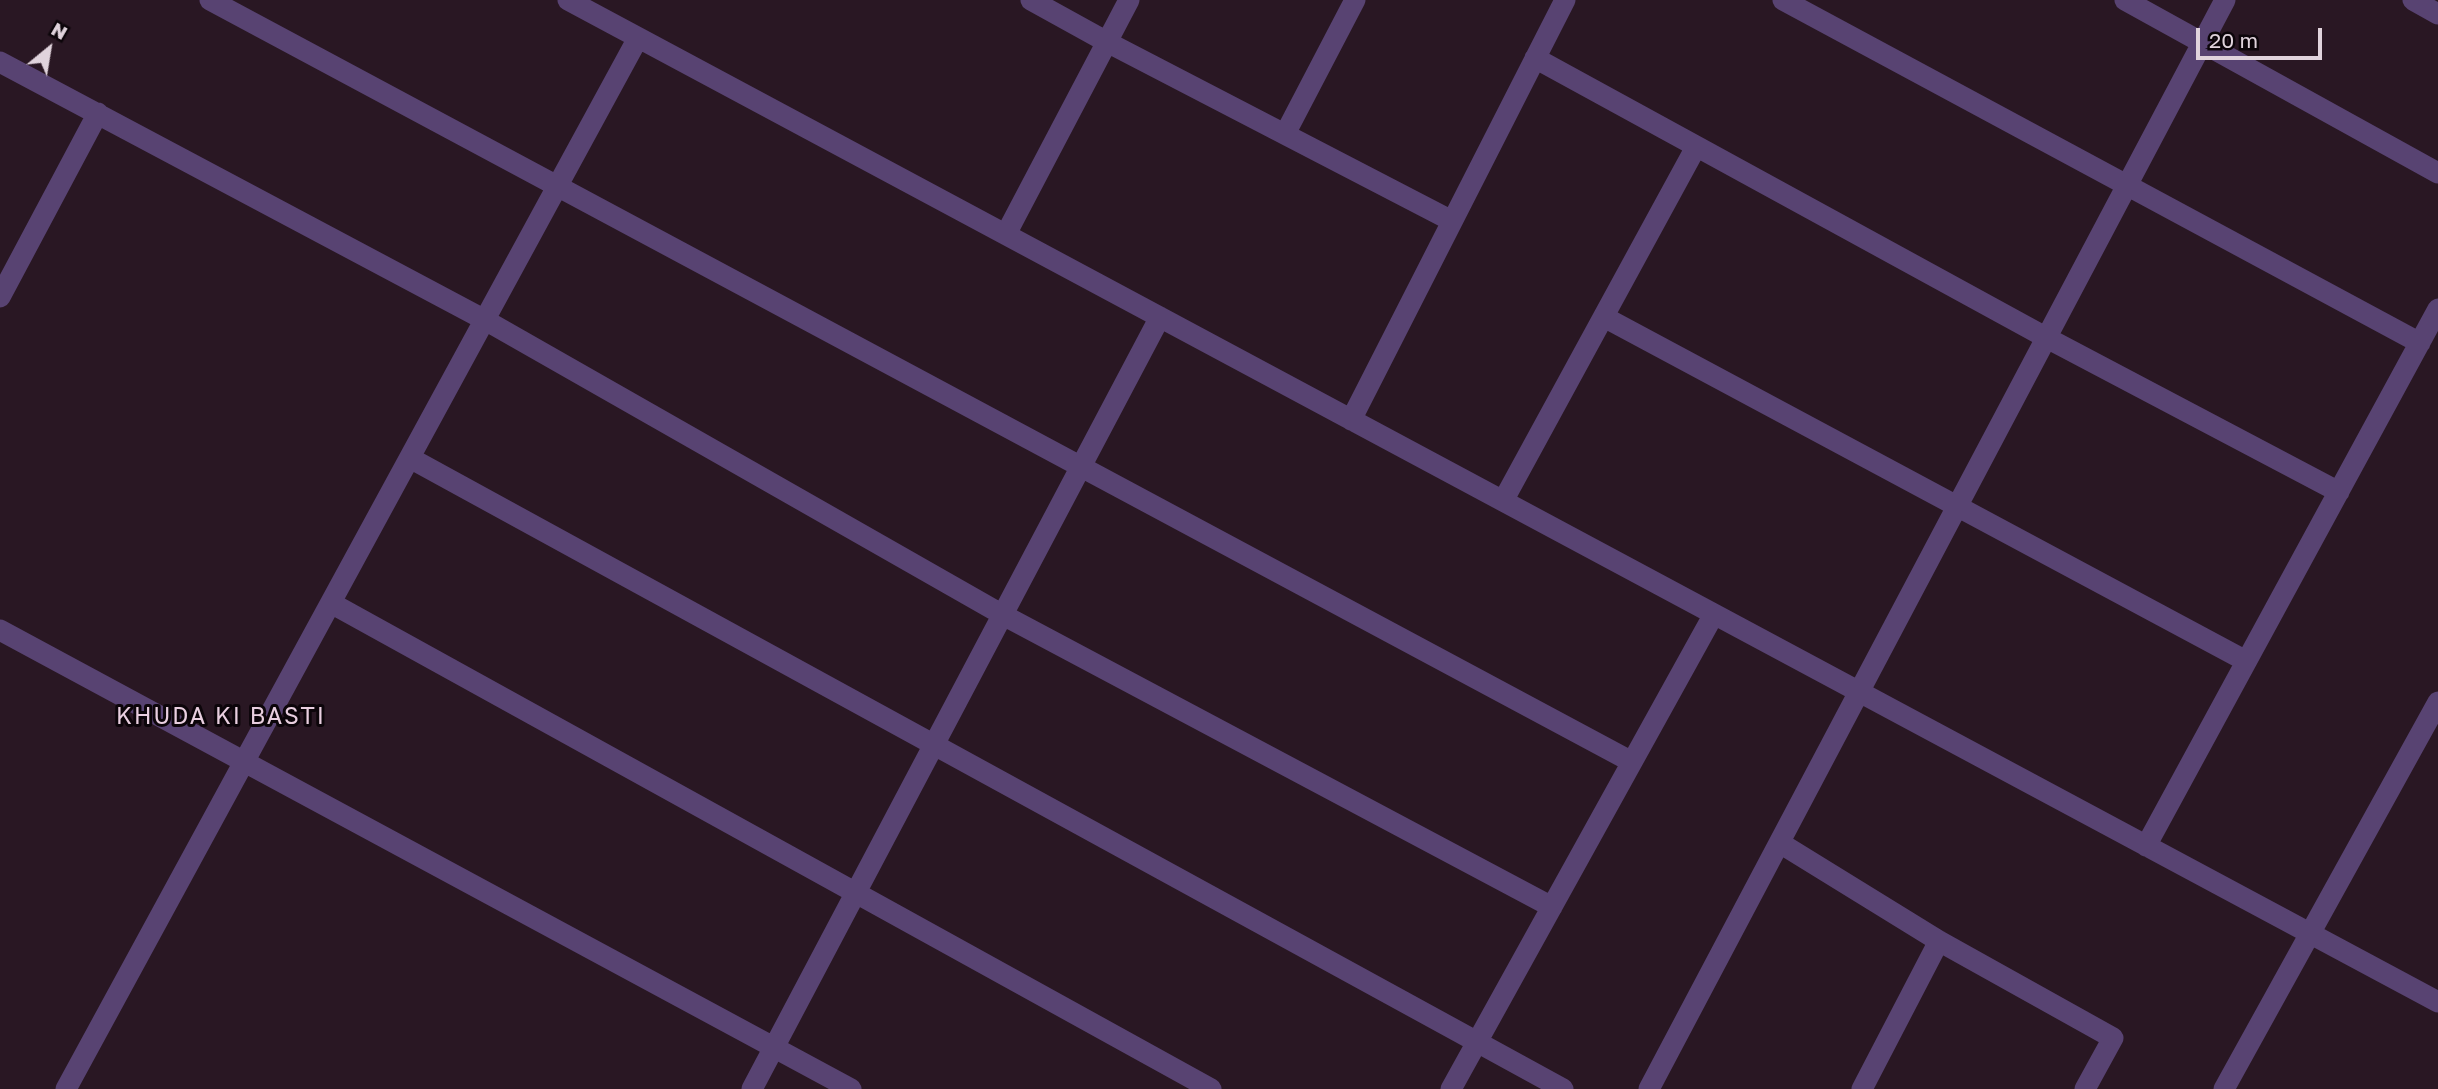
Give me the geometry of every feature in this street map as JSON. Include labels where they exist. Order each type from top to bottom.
[{"type":"street","points":[[210,0],[1632,762]]},
{"type":"street","points":[[568,0],[2438,1002]]},
{"type":"street","points":[[1031,0],[1452,221]]},
{"type":"street","points":[[1006,234],[1129,0]]},
{"type":"street","points":[[1284,134],[1355,0]]},
{"type":"street","points":[[1351,420],[1565,0]]},
{"type":"street","points":[[1783,0],[2420,343]]},
{"type":"street","points":[[2125,0],[2438,173]]},
{"type":"street","points":[[1649,1089],[2225,0]]},
{"type":"street","points":[[2413,0],[2438,14]]},
{"type":"street","points":[[66,1089],[638,38]]},
{"type":"street","points":[[1535,58],[2047,338],[2339,492]]},
{"type":"street","points":[[0,62],[485,320],[1003,615],[1552,907]]},
{"type":"street","points":[[0,298],[98,113]]},
{"type":"street","points":[[1503,502],[1696,146]]},
{"type":"street","points":[[2146,846],[2438,309]]},
{"type":"street","points":[[752,1089],[1160,317]]},
{"type":"street","points":[[1604,317],[2246,661]]},
{"type":"street","points":[[410,458],[1563,1089]]},
{"type":"street","points":[[331,603],[1211,1089]]},
{"type":"street","points":[[1451,1089],[1714,614]]},
{"type":"street","points":[[0,630],[851,1089]]},
{"type":"street","points":[[2224,1089],[2438,702]]},
{"type":"street","points":[[1780,844],[1939,941],[2113,1038],[2084,1089]]},
{"type":"street","points":[[1862,1089],[1939,941]]},
{"type":"district","name":"KHUDA KI BASTI","points":[[221,717]]}]
